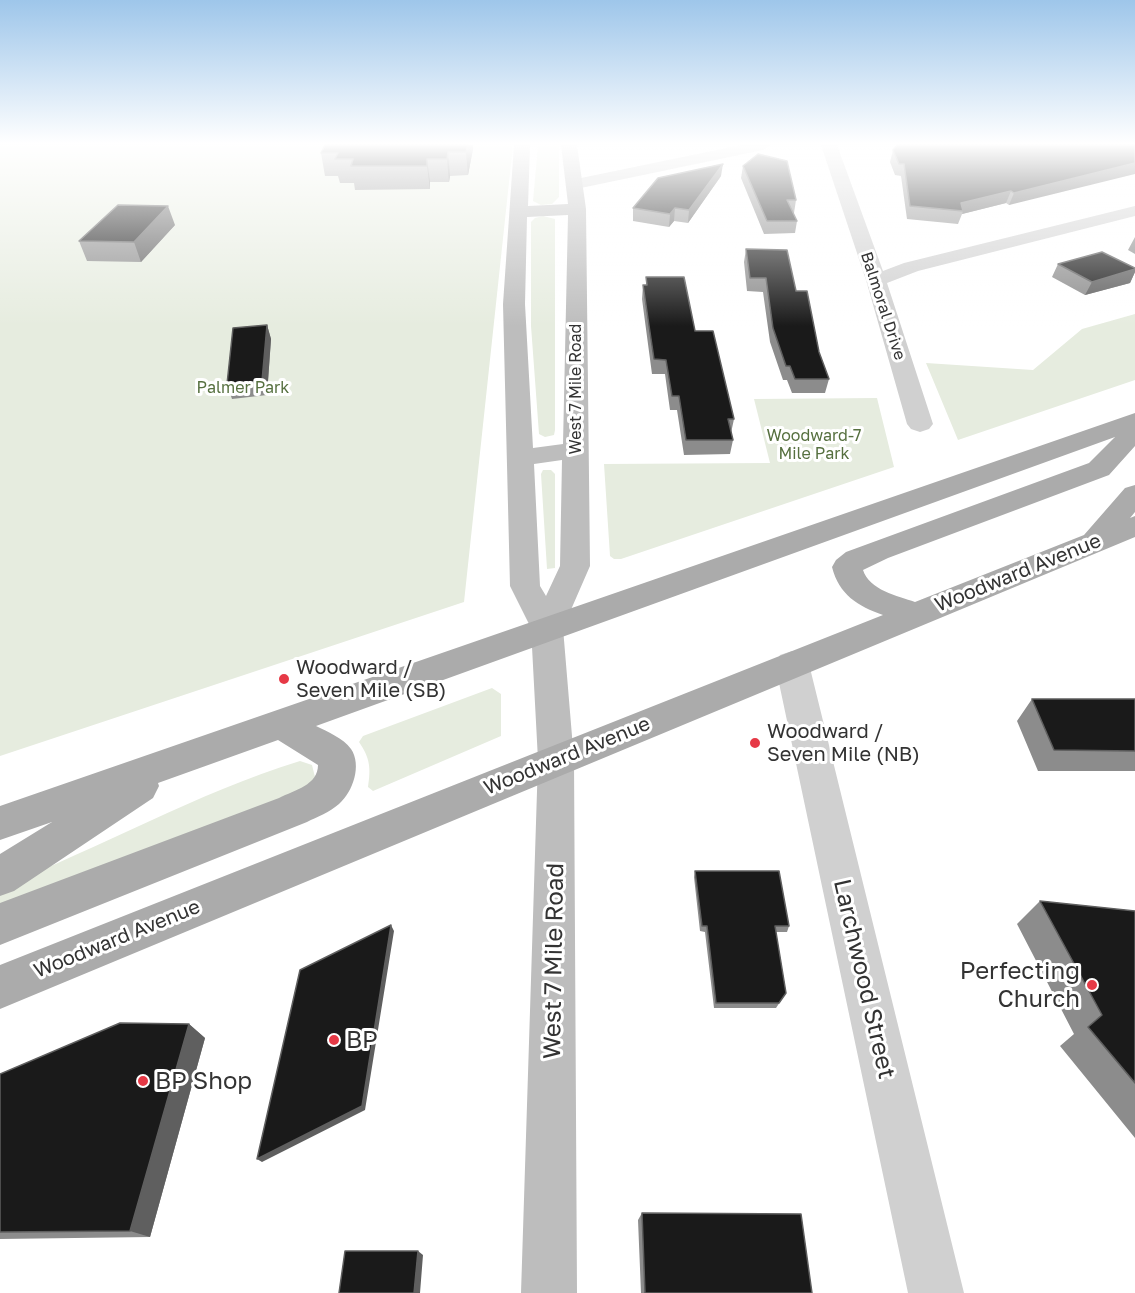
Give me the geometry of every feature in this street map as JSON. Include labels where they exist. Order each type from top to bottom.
[{"type":"main road","name":"West 7 Mile Road","points":[[519,205],[514,304],[525,586],[547,628],[556,760],[549,1293]]},
{"type":"main road","name":"West 7 Mile Road","points":[[547,628],[575,566],[577,205]]},
{"type":"main road","points":[[519,212],[577,209]]},
{"type":"main road","points":[[0,823],[1135,421]]},
{"type":"main road","points":[[914,614],[859,591],[848,580],[847,567],[867,555],[1099,469],[1135,431]]},
{"type":"main road","points":[[519,458],[576,450]]},
{"type":"main road","points":[[1091,544],[1135,494]]},
{"type":"main road","name":"Woodward Avenue","points":[[0,987],[1135,526]]},
{"type":"main road","points":[[0,924],[284,813],[327,793],[338,776],[337,759],[326,749],[278,723]]},
{"type":"main road","points":[[0,877],[185,758]]},
{"type":"street","name":"Balmoral Drive","points":[[850,205],[876,280],[920,424]]},
{"type":"street","points":[[876,280],[911,267],[1135,211]]},
{"type":"street","points":[[865,248],[878,257],[911,267]]},
{"type":"street","name":"Larchwood Street","points":[[792,664],[936,1293]]},
{"type":"green space","name":"Palmer Park","points":[[0,205],[507,205],[464,602],[0,756]]},
{"type":"green space","points":[[543,216],[555,219],[555,430],[554,435],[545,437],[539,434],[531,326],[531,222]]},
{"type":"green space","points":[[1135,314],[1135,380],[958,440],[926,363],[1033,370],[1082,329]]},
{"type":"green space","name":"Woodward-7 Mile Park","points":[[877,398],[894,467],[621,559],[614,559],[610,556],[604,464],[770,463],[754,399]]},
{"type":"green space","points":[[543,470],[551,470],[555,474],[555,568],[547,569],[541,474]]},
{"type":"green space","points":[[492,688],[501,694],[501,736],[373,791],[368,787],[369,763],[359,742],[363,736]]},
{"type":"green space","points":[[300,761],[312,765],[315,777],[309,790],[0,916],[0,887],[223,789]]},
{"type":"building","points":[[118,205],[168,206],[134,242],[79,241]]},
{"type":"building","points":[[635,205],[692,205],[689,210],[675,208],[670,214],[633,208]]},
{"type":"building","points":[[760,205],[790,205],[797,221],[767,221]]},
{"type":"building","points":[[962,205],[963,211],[910,206]]},
{"type":"building","points":[[746,249],[787,250],[796,291],[807,291],[819,352],[829,379],[795,379],[790,366],[786,366],[773,328],[766,278],[750,278]]},
{"type":"building","points":[[1102,252],[1135,269],[1092,282],[1058,264]]},
{"type":"building","points":[[646,277],[684,277],[695,331],[713,331],[734,419],[728,419],[733,440],[686,440],[679,396],[672,396],[666,360],[654,359],[643,285],[647,285]]},
{"type":"building","points":[[267,325],[262,381],[227,384],[233,328]]},
{"type":"building","points":[[1032,699],[1135,699],[1135,751],[1054,750]]},
{"type":"building","points":[[695,871],[779,871],[789,926],[775,926],[786,993],[779,1003],[716,1003],[707,926],[702,926]]},
{"type":"building","points":[[1040,901],[1135,911],[1135,1083],[1088,1027],[1102,1015]]},
{"type":"building","points":[[391,925],[362,1106],[257,1159],[300,970]]},
{"type":"building","points":[[120,1023],[189,1024],[130,1231],[0,1232],[0,1074]]},
{"type":"building","points":[[642,1213],[801,1214],[812,1293],[645,1293]]},
{"type":"building","points":[[345,1251],[418,1251],[414,1293],[339,1293]]},
{"type":"place","name":"Woodward / Seven Mile (SB)","points":[[284,679]]},
{"type":"place","name":"Woodward / Seven Mile (NB)","points":[[755,743]]},
{"type":"place","name":"Perfecting Church","points":[[1092,985]]},
{"type":"place","name":"BP","points":[[334,1040]]},
{"type":"place","name":"BP Shop","points":[[143,1081]]}]
